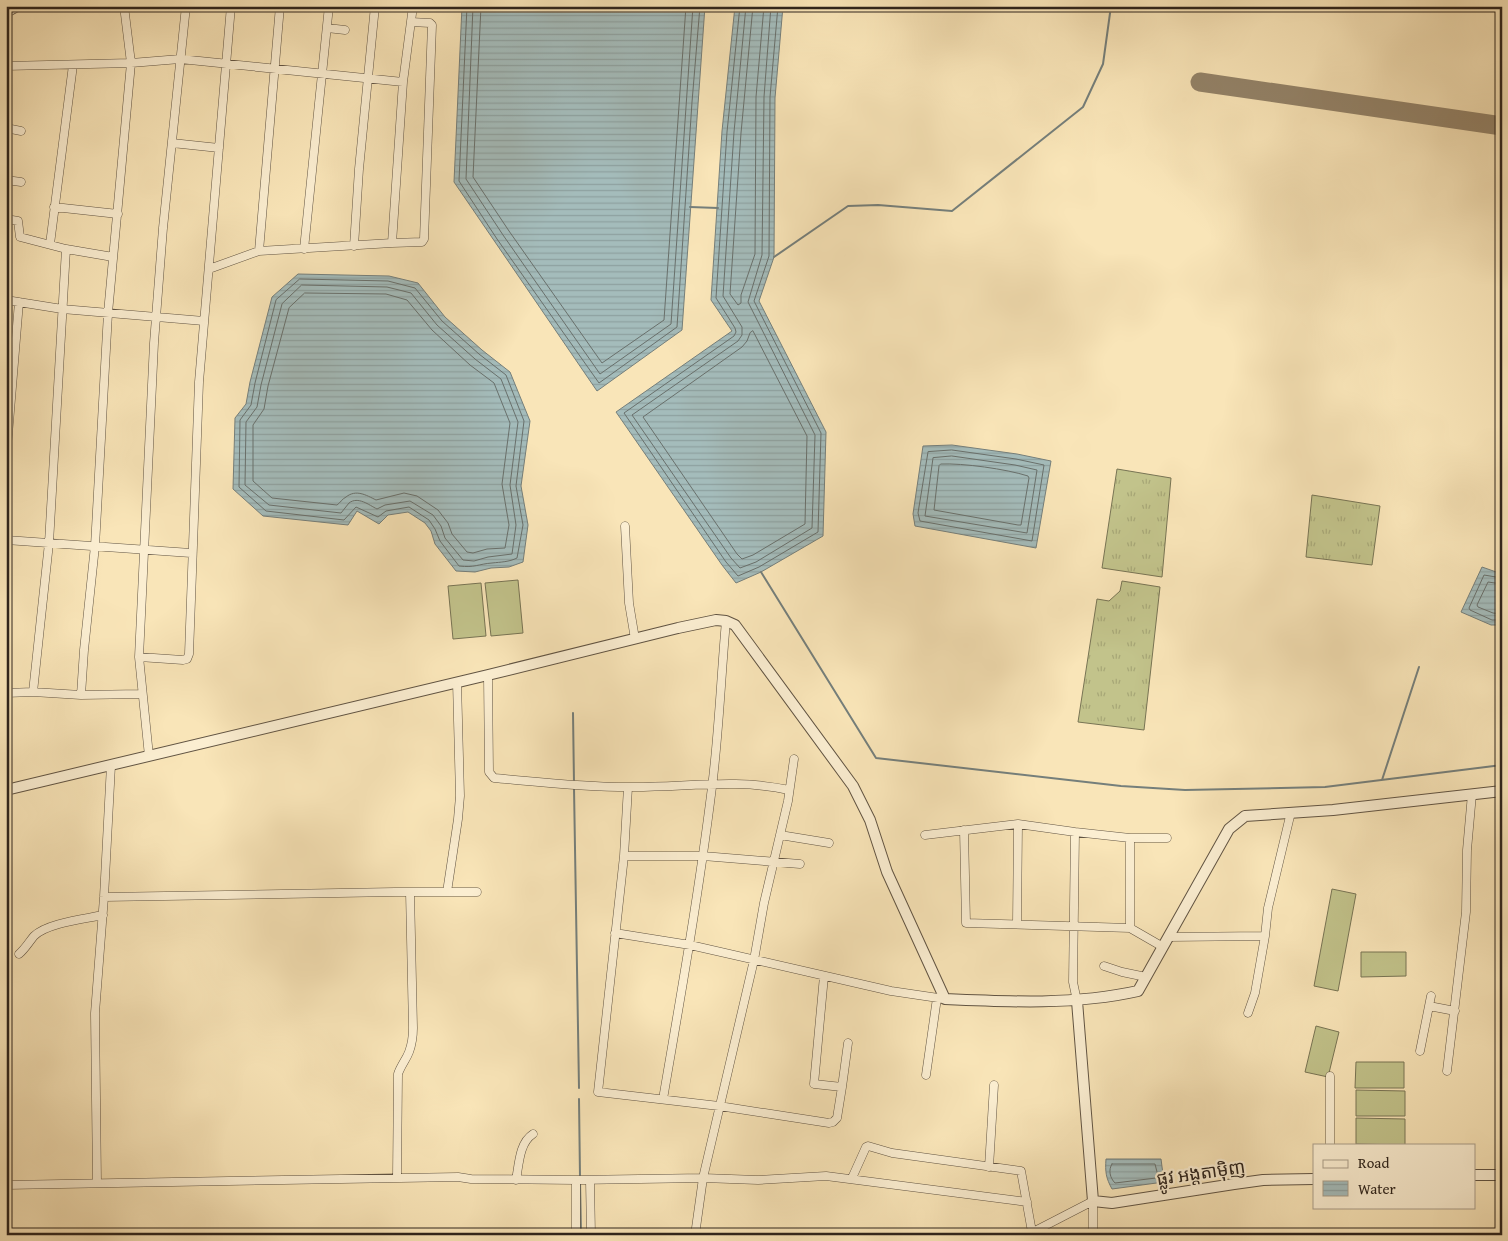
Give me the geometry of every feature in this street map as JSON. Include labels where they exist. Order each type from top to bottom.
[{"type":"street","points":[[6,12],[17,6]]},
{"type":"street","points":[[80,695],[95,546],[108,313],[131,63],[124,6]]},
{"type":"street","points":[[149,756],[141,694],[139,657],[155,317],[186,6]]},
{"type":"street","points":[[139,657],[183,660],[187,659],[189,654],[191,553],[199,382],[231,6]]},
{"type":"street","points":[[259,252],[280,6]]},
{"type":"street","points":[[304,249],[330,6]]},
{"type":"street","points":[[354,246],[359,169],[375,6]]},
{"type":"street","points":[[392,243],[403,82],[413,6]]},
{"type":"street","points":[[209,269],[259,252],[392,243],[420,244],[424,239],[432,25],[430,23],[411,22]]},
{"type":"street","points":[[327,28],[345,30]]},
{"type":"street","points":[[6,66],[131,63],[180,59],[403,82]]},
{"type":"street","points":[[50,244],[73,65]]},
{"type":"street","points":[[6,128],[21,131]]},
{"type":"street","points":[[172,143],[219,148]]},
{"type":"street","points":[[6,180],[21,182]]},
{"type":"street","points":[[54,208],[118,214]]},
{"type":"street","points":[[6,219],[18,221],[20,238],[66,249],[113,257]]},
{"type":"street","points":[[33,692],[49,543],[66,249]]},
{"type":"street","points":[[6,300],[62,309],[204,321]]},
{"type":"street","points":[[6,459],[19,302]]},
{"type":"street","points":[[625,526],[629,603],[635,639]]},
{"type":"street","points":[[6,540],[191,553]]},
{"type":"street","points":[[6,790],[687,626],[716,620],[726,621],[735,625],[853,786],[870,820],[887,872],[941,999],[926,1075]]},
{"type":"street","points":[[663,1099],[690,945],[703,856],[712,784],[726,621]]},
{"type":"street","points":[[488,675],[490,775],[494,778],[628,787],[712,784],[788,790]]},
{"type":"street","points":[[447,892],[460,796],[457,682]]},
{"type":"street","points":[[6,693],[141,694]]},
{"type":"street","points":[[695,1235],[703,1178],[754,960],[764,903],[788,801],[788,790],[791,784],[794,759]]},
{"type":"street","points":[[97,1183],[95,1013],[103,915],[111,765]]},
{"type":"street","points":[[628,787],[624,856],[597,1089],[600,1093],[663,1099],[833,1122],[836,1118],[842,1088],[848,1043]]},
{"type":"street","points":[[615,933],[690,945],[891,991],[941,999],[1009,1002],[1077,1001],[1110,997],[1138,991],[1229,829],[1245,816],[1333,810],[1502,791]]},
{"type":"street","points":[[1447,1071],[1466,912],[1467,850],[1472,794]]},
{"type":"street","points":[[1248,1013],[1255,993],[1268,908],[1291,812]]},
{"type":"street","points":[[1017,924],[1018,824]]},
{"type":"street","points":[[925,835],[1018,824],[1130,838],[1167,838]]},
{"type":"street","points":[[964,830],[966,923],[1130,928],[1166,942],[1265,936]]},
{"type":"street","points":[[1075,832],[1073,982],[1077,1001],[1093,1201],[1093,1235]]},
{"type":"street","points":[[780,835],[829,843]]},
{"type":"street","points":[[1130,838],[1130,928]]},
{"type":"street","points":[[624,856],[703,856],[800,864]]},
{"type":"street","points":[[397,1178],[398,1074],[401,1064],[409,1054],[413,1028],[410,892]]},
{"type":"street","points":[[104,897],[477,892]]},
{"type":"street","points":[[19,954],[29,945],[35,935],[52,926],[103,915]]},
{"type":"street","points":[[1104,966],[1146,977]]},
{"type":"street","points":[[824,976],[814,1082],[816,1085],[842,1088]]},
{"type":"street","points":[[1420,1051],[1431,996]]},
{"type":"street","points":[[1429,1006],[1455,1010]]},
{"type":"street","points":[[1330,1076],[1330,1144]]},
{"type":"street","points":[[989,1167],[994,1085]]},
{"type":"street","points":[[516,1180],[523,1145],[527,1138],[533,1134]]},
{"type":"street","points":[[852,1178],[868,1146],[892,1153],[1021,1171],[1030,1234],[1093,1201]]},
{"type":"street","points":[[1476,1175],[1502,1174]]},
{"type":"street","points":[[6,1185],[458,1177],[516,1180],[703,1178],[758,1180],[826,1176],[1026,1202]]},
{"type":"street","name":"ផ្លូវ អង្តតាម៉ិញ","points":[[1093,1201],[1112,1202],[1263,1180],[1313,1179]]},
{"type":"street","points":[[576,1235],[577,1180]]},
{"type":"street","points":[[589,1180],[591,1235]]},
{"type":"green space","points":[[1117,469],[1171,478],[1162,577],[1102,568]]},
{"type":"green space","points":[[1312,495],[1380,506],[1372,565],[1306,557]]},
{"type":"green space","points":[[518,580],[523,633],[491,636],[485,583]]},
{"type":"green space","points":[[1122,581],[1160,587],[1144,730],[1078,722],[1097,599],[1109,601],[1120,591]]},
{"type":"green space","points":[[481,583],[486,636],[453,639],[448,586]]},
{"type":"green space","points":[[1332,889],[1356,894],[1338,991],[1314,986]]},
{"type":"green space","points":[[1361,952],[1406,952],[1406,976],[1361,977]]},
{"type":"green space","points":[[1316,1026],[1339,1032],[1328,1077],[1305,1072]]},
{"type":"green space","points":[[1356,1062],[1404,1062],[1404,1088],[1355,1088]]},
{"type":"green space","points":[[1356,1090],[1405,1091],[1405,1116],[1356,1116]]},
{"type":"green space","points":[[1356,1118],[1405,1119],[1405,1144],[1356,1144]]},
{"type":"water","points":[[462,6],[705,6],[682,330],[597,391],[454,182]]},
{"type":"water","points":[[735,6],[783,6],[775,98],[774,257],[759,301],[826,432],[823,536],[761,572],[736,583],[616,412],[732,331],[711,300],[722,131]]},
{"type":"water","points":[[298,274],[389,276],[418,283],[445,317],[510,372],[530,421],[521,486],[528,525],[523,562],[509,567],[491,568],[475,572],[456,571],[435,544],[431,531],[425,523],[408,512],[388,515],[379,524],[357,511],[348,525],[263,516],[233,489],[235,418],[246,404],[272,297]]},
{"type":"water","points":[[952,445],[1051,461],[1036,548],[915,526],[913,514],[923,446]]},
{"type":"water","points":[[1482,567],[1502,574],[1502,625],[1491,625],[1461,612]]},
{"type":"water","points":[[1106,1159],[1161,1159],[1164,1182],[1112,1189],[1106,1175]]},
{"type":"waterway","points":[[774,257],[848,206],[878,205],[952,211],[1083,107],[1103,64],[1111,6]]},
{"type":"waterway","points":[[690,207],[718,208]]},
{"type":"waterway","points":[[761,572],[876,758],[1121,786],[1185,790],[1325,787],[1502,765]]},
{"type":"waterway","points":[[1382,780],[1419,667]]},
{"type":"waterway","points":[[573,713],[574,783]]},
{"type":"waterway","points":[[574,788],[579,1088]]},
{"type":"waterway","points":[[579,1099],[580,1177]]},
{"type":"waterway","points":[[580,1181],[581,1235]]},
{"type":"taxiway","points":[[1200,82],[1502,126]]}]
